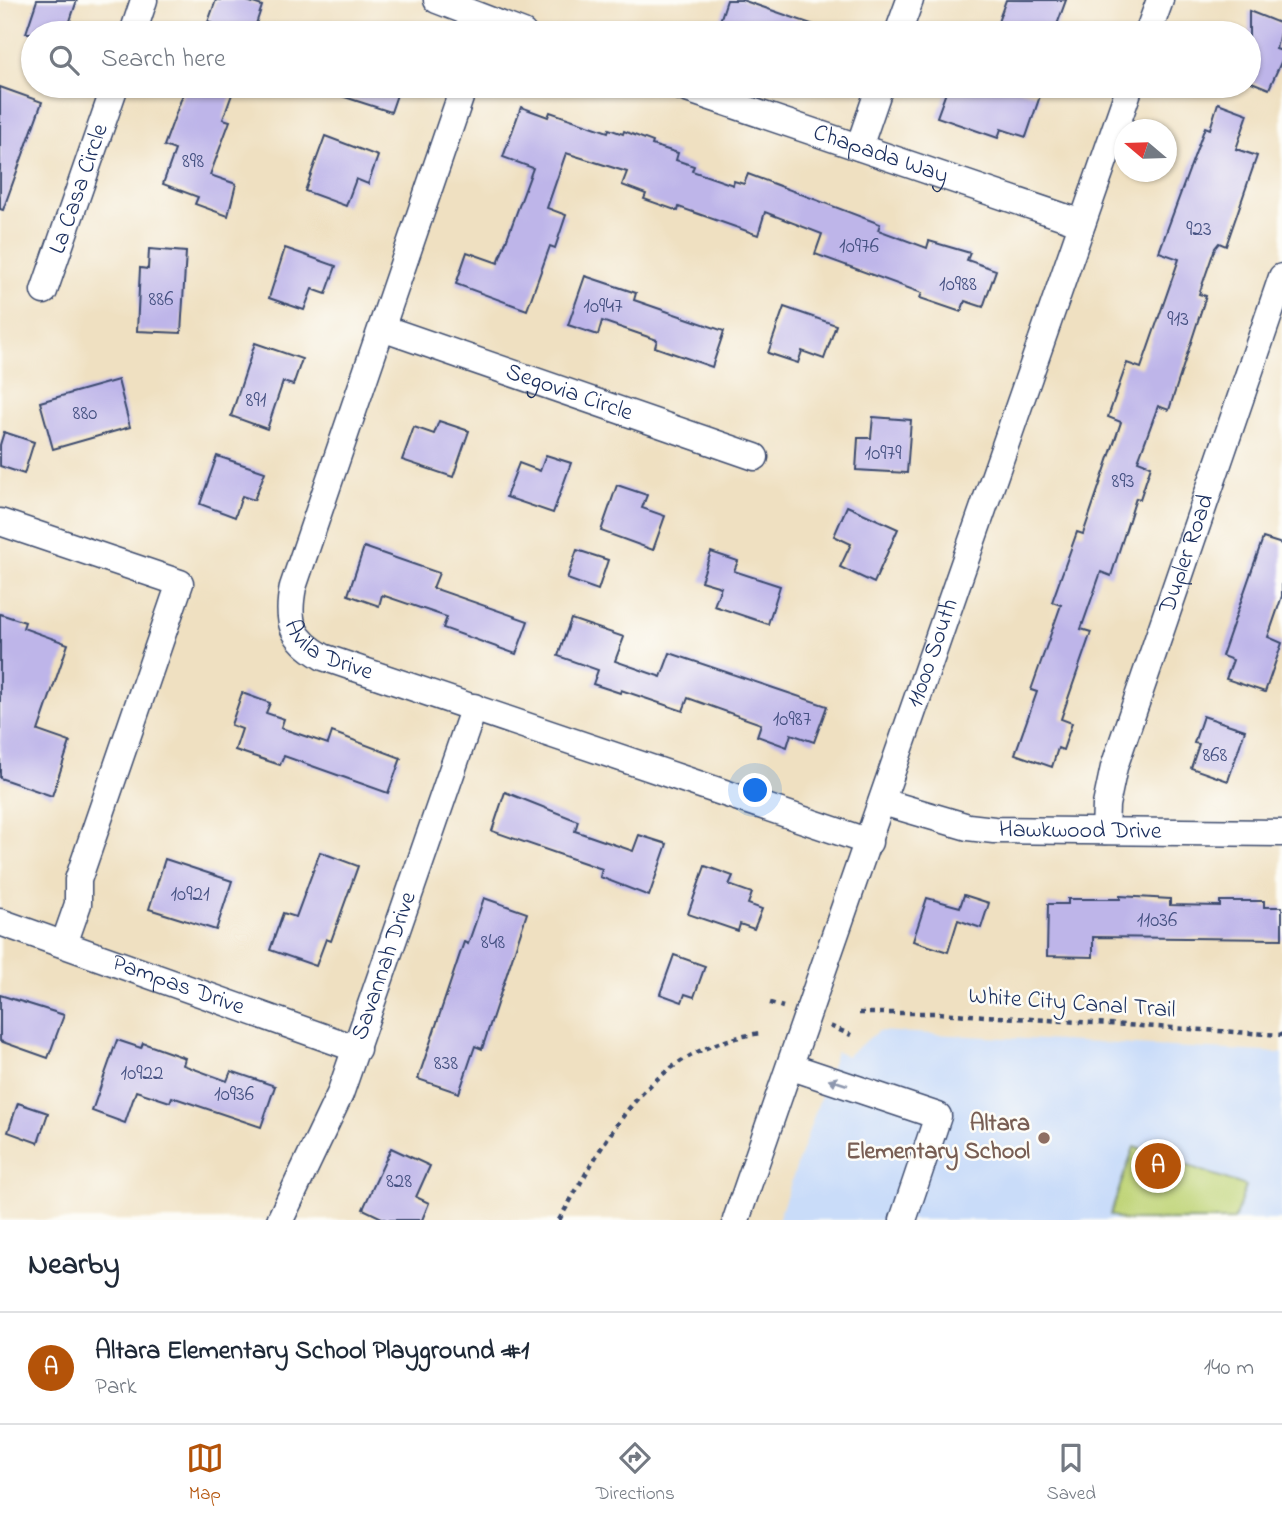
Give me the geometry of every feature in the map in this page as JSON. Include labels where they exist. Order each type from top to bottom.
[{"type":"street","points":[[137,21],[144,0]]},
{"type":"street","points":[[437,0],[488,18]]},
{"type":"street","points":[[902,21],[910,0]]},
{"type":"street","points":[[1152,21],[1160,0]]},
{"type":"street","name":"La Casa Circle","points":[[44,291],[111,98]]},
{"type":"street","name":"Avila Drive","points":[[460,98],[293,587],[289,608],[293,629],[305,646],[323,657],[869,842]]},
{"type":"street","name":"Chapada Way","points":[[714,98],[1082,223]]},
{"type":"street","points":[[859,147],[876,98]]},
{"type":"street","name":"11000 South","points":[[736,1220],[792,1067],[1126,98]]},
{"type":"street","name":"Dupler Road","points":[[1105,831],[1106,805],[1114,768],[1282,277]]},
{"type":"street","name":"Segovia Circle","points":[[382,328],[755,457]]},
{"type":"street","points":[[0,522],[180,583],[78,880],[78,904],[64,944]]},
{"type":"street","name":"Savannah Drive","points":[[280,1220],[319,1141],[357,1049],[474,707]]},
{"type":"street","name":"Hawkwood Drive","points":[[883,802],[968,827],[1282,833]]},
{"type":"street","name":"Pampas Drive","points":[[0,922],[357,1049]]},
{"type":"street","points":[[792,1067],[938,1116],[902,1220]]},
{"type":"path","name":"White City Canal Trail","points":[[859,1013],[938,1013],[1282,1035]]},
{"type":"path","points":[[559,1220],[621,1115],[649,1083],[687,1056],[710,1045],[760,1033]]},
{"type":"shaded area","name":"Altara Elementary School","points":[[878,1031],[1282,1053],[1282,1220],[778,1220],[836,1052],[847,1056]]},
{"type":"green space","points":[[1134,1147],[1246,1186],[1234,1220],[1123,1220],[1110,1215]]},
{"type":"building","points":[[37,0],[77,0],[70,21],[30,21]]},
{"type":"building","points":[[216,0],[244,0],[262,6],[257,21],[208,21]]},
{"type":"building","points":[[727,0],[742,0],[803,21],[720,21]]},
{"type":"building","points":[[1006,0],[1066,0],[1058,21],[998,21]]},
{"type":"building","points":[[1249,11],[1282,24],[1276,49],[1282,51],[1282,60],[1269,89],[1261,86],[1261,21],[1249,21]]},
{"type":"building","points":[[0,87],[21,94],[21,98],[42,102],[3,210],[0,209]]},
{"type":"building","points":[[182,98],[231,98],[223,119],[230,121],[210,175],[236,184],[228,216],[195,204],[198,197],[163,184],[175,150],[164,146]]},
{"type":"building","points":[[348,98],[396,98],[391,112]]},
{"type":"building","points":[[944,98],[1039,98],[1026,137],[1001,129],[998,138],[937,117]]},
{"type":"building","points":[[1218,103],[1248,114],[1236,149],[1257,156],[1226,246],[1219,243],[1215,248],[1199,294],[1206,296],[1169,410],[1158,406],[1138,461],[1151,466],[1140,499],[1136,498],[1111,576],[1101,572],[1081,629],[1091,632],[1061,719],[1072,723],[1063,750],[1058,748],[1052,767],[1015,754],[1037,692],[1031,690],[1061,605],[1052,602],[1077,532],[1083,534],[1121,422],[1108,417],[1127,363],[1141,368],[1179,259],[1159,252],[1205,127],[1210,129]]},
{"type":"building","points":[[521,107],[548,117],[550,112],[608,132],[609,129],[623,134],[624,131],[653,142],[652,145],[678,153],[676,160],[694,166],[692,171],[733,185],[734,181],[744,184],[748,174],[880,224],[878,230],[927,248],[929,241],[970,253],[967,260],[996,270],[983,307],[965,301],[961,312],[920,298],[922,293],[815,254],[822,234],[765,212],[758,235],[679,207],[678,211],[644,199],[646,194],[622,185],[627,172],[566,153],[547,208],[566,215],[555,248],[550,246],[527,310],[456,284],[467,252],[498,263],[533,168],[503,157]]},
{"type":"building","points":[[325,136],[378,156],[368,184],[356,179],[346,206],[305,191]]},
{"type":"building","points":[[285,248],[336,266],[326,294],[312,289],[304,310],[269,298]]},
{"type":"building","points":[[149,249],[186,252],[181,333],[137,331],[140,268],[148,269]]},
{"type":"building","points":[[585,276],[636,293],[634,300],[724,331],[712,367],[655,347],[657,340],[602,321],[598,335],[568,325]]},
{"type":"building","points":[[784,307],[836,325],[824,359],[802,351],[798,363],[768,353]]},
{"type":"building","points":[[255,343],[302,359],[293,385],[283,382],[267,429],[231,416]]},
{"type":"building","points":[[118,380],[130,427],[53,449],[40,402]]},
{"type":"building","points":[[873,417],[911,420],[907,473],[856,470],[858,438],[871,438]]},
{"type":"building","points":[[439,421],[469,431],[453,477],[402,460],[414,427],[434,434]]},
{"type":"building","points":[[4,432],[34,442],[24,474],[0,466],[0,445]]},
{"type":"building","points":[[546,455],[571,463],[553,513],[506,497],[519,463],[540,471]]},
{"type":"building","points":[[217,456],[265,472],[254,500],[242,496],[235,517],[200,504]]},
{"type":"building","points":[[617,485],[647,495],[642,508],[665,516],[653,550],[601,531]]},
{"type":"building","points":[[847,506],[898,529],[874,583],[840,567],[851,544],[834,536]]},
{"type":"building","points":[[1263,538],[1282,544],[1282,596],[1268,637],[1282,643],[1265,692],[1226,679],[1233,660],[1222,656]]},
{"type":"building","points":[[364,547],[439,573],[433,588],[528,621],[516,654],[443,628],[447,617],[382,595],[379,606],[348,595]]},
{"type":"building","points":[[577,550],[608,560],[598,590],[567,579]]},
{"type":"building","points":[[711,552],[738,561],[734,571],[780,586],[768,624],[714,606],[721,587],[701,581]]},
{"type":"building","points":[[0,614],[25,622],[23,628],[68,644],[38,731],[70,742],[52,796],[0,778]]},
{"type":"building","points":[[571,619],[624,637],[615,661],[661,677],[670,653],[827,706],[814,742],[791,734],[787,747],[757,736],[761,724],[688,698],[683,711],[621,690],[620,693],[593,684],[598,670],[558,656]]},
{"type":"building","points":[[242,693],[270,703],[266,713],[284,719],[281,728],[328,744],[332,732],[401,758],[388,793],[284,756],[280,765],[235,750],[242,729],[231,725]]},
{"type":"building","points":[[1203,716],[1245,730],[1228,781],[1191,768],[1199,744],[1194,743]]},
{"type":"building","points":[[505,792],[578,821],[575,831],[633,851],[639,835],[667,844],[649,896],[600,877],[602,869],[492,831]]},
{"type":"building","points":[[320,852],[358,866],[331,941],[326,939],[316,966],[270,950],[283,913],[296,917]]},
{"type":"building","points":[[165,859],[232,881],[216,930],[149,909]]},
{"type":"building","points":[[705,866],[733,876],[729,885],[752,893],[748,904],[762,909],[754,929],[740,924],[738,931],[688,914]]},
{"type":"building","points":[[964,895],[989,903],[981,928],[958,920],[948,952],[913,941],[927,898],[960,907]]},
{"type":"building","points":[[1120,896],[1170,899],[1170,905],[1220,906],[1220,901],[1264,901],[1264,907],[1282,907],[1282,939],[1093,937],[1093,957],[1047,956],[1048,904],[1068,904],[1068,899],[1120,899]]},
{"type":"building","points":[[484,898],[527,913],[482,1049],[475,1046],[459,1093],[418,1079],[464,942],[468,944]]},
{"type":"building","points":[[674,955],[705,966],[694,997],[685,994],[682,1002],[660,994]]},
{"type":"building","points":[[0,995],[64,1015],[48,1058],[0,1041]]},
{"type":"building","points":[[117,1040],[141,1048],[143,1043],[185,1058],[183,1065],[227,1081],[231,1071],[275,1086],[261,1127],[172,1097],[170,1102],[136,1091],[125,1123],[92,1111]]},
{"type":"building","points":[[18,1103],[48,1113],[38,1143],[8,1132]]},
{"type":"building","points":[[391,1148],[430,1166],[416,1197],[429,1203],[422,1220],[386,1220],[363,1209]]},
{"type":"place","name":"Altara Elementary School","points":[[1044,1138]]},
{"type":"place","name":"Altara Elementary School Playground #1","points":[[1158,1166]]}]
